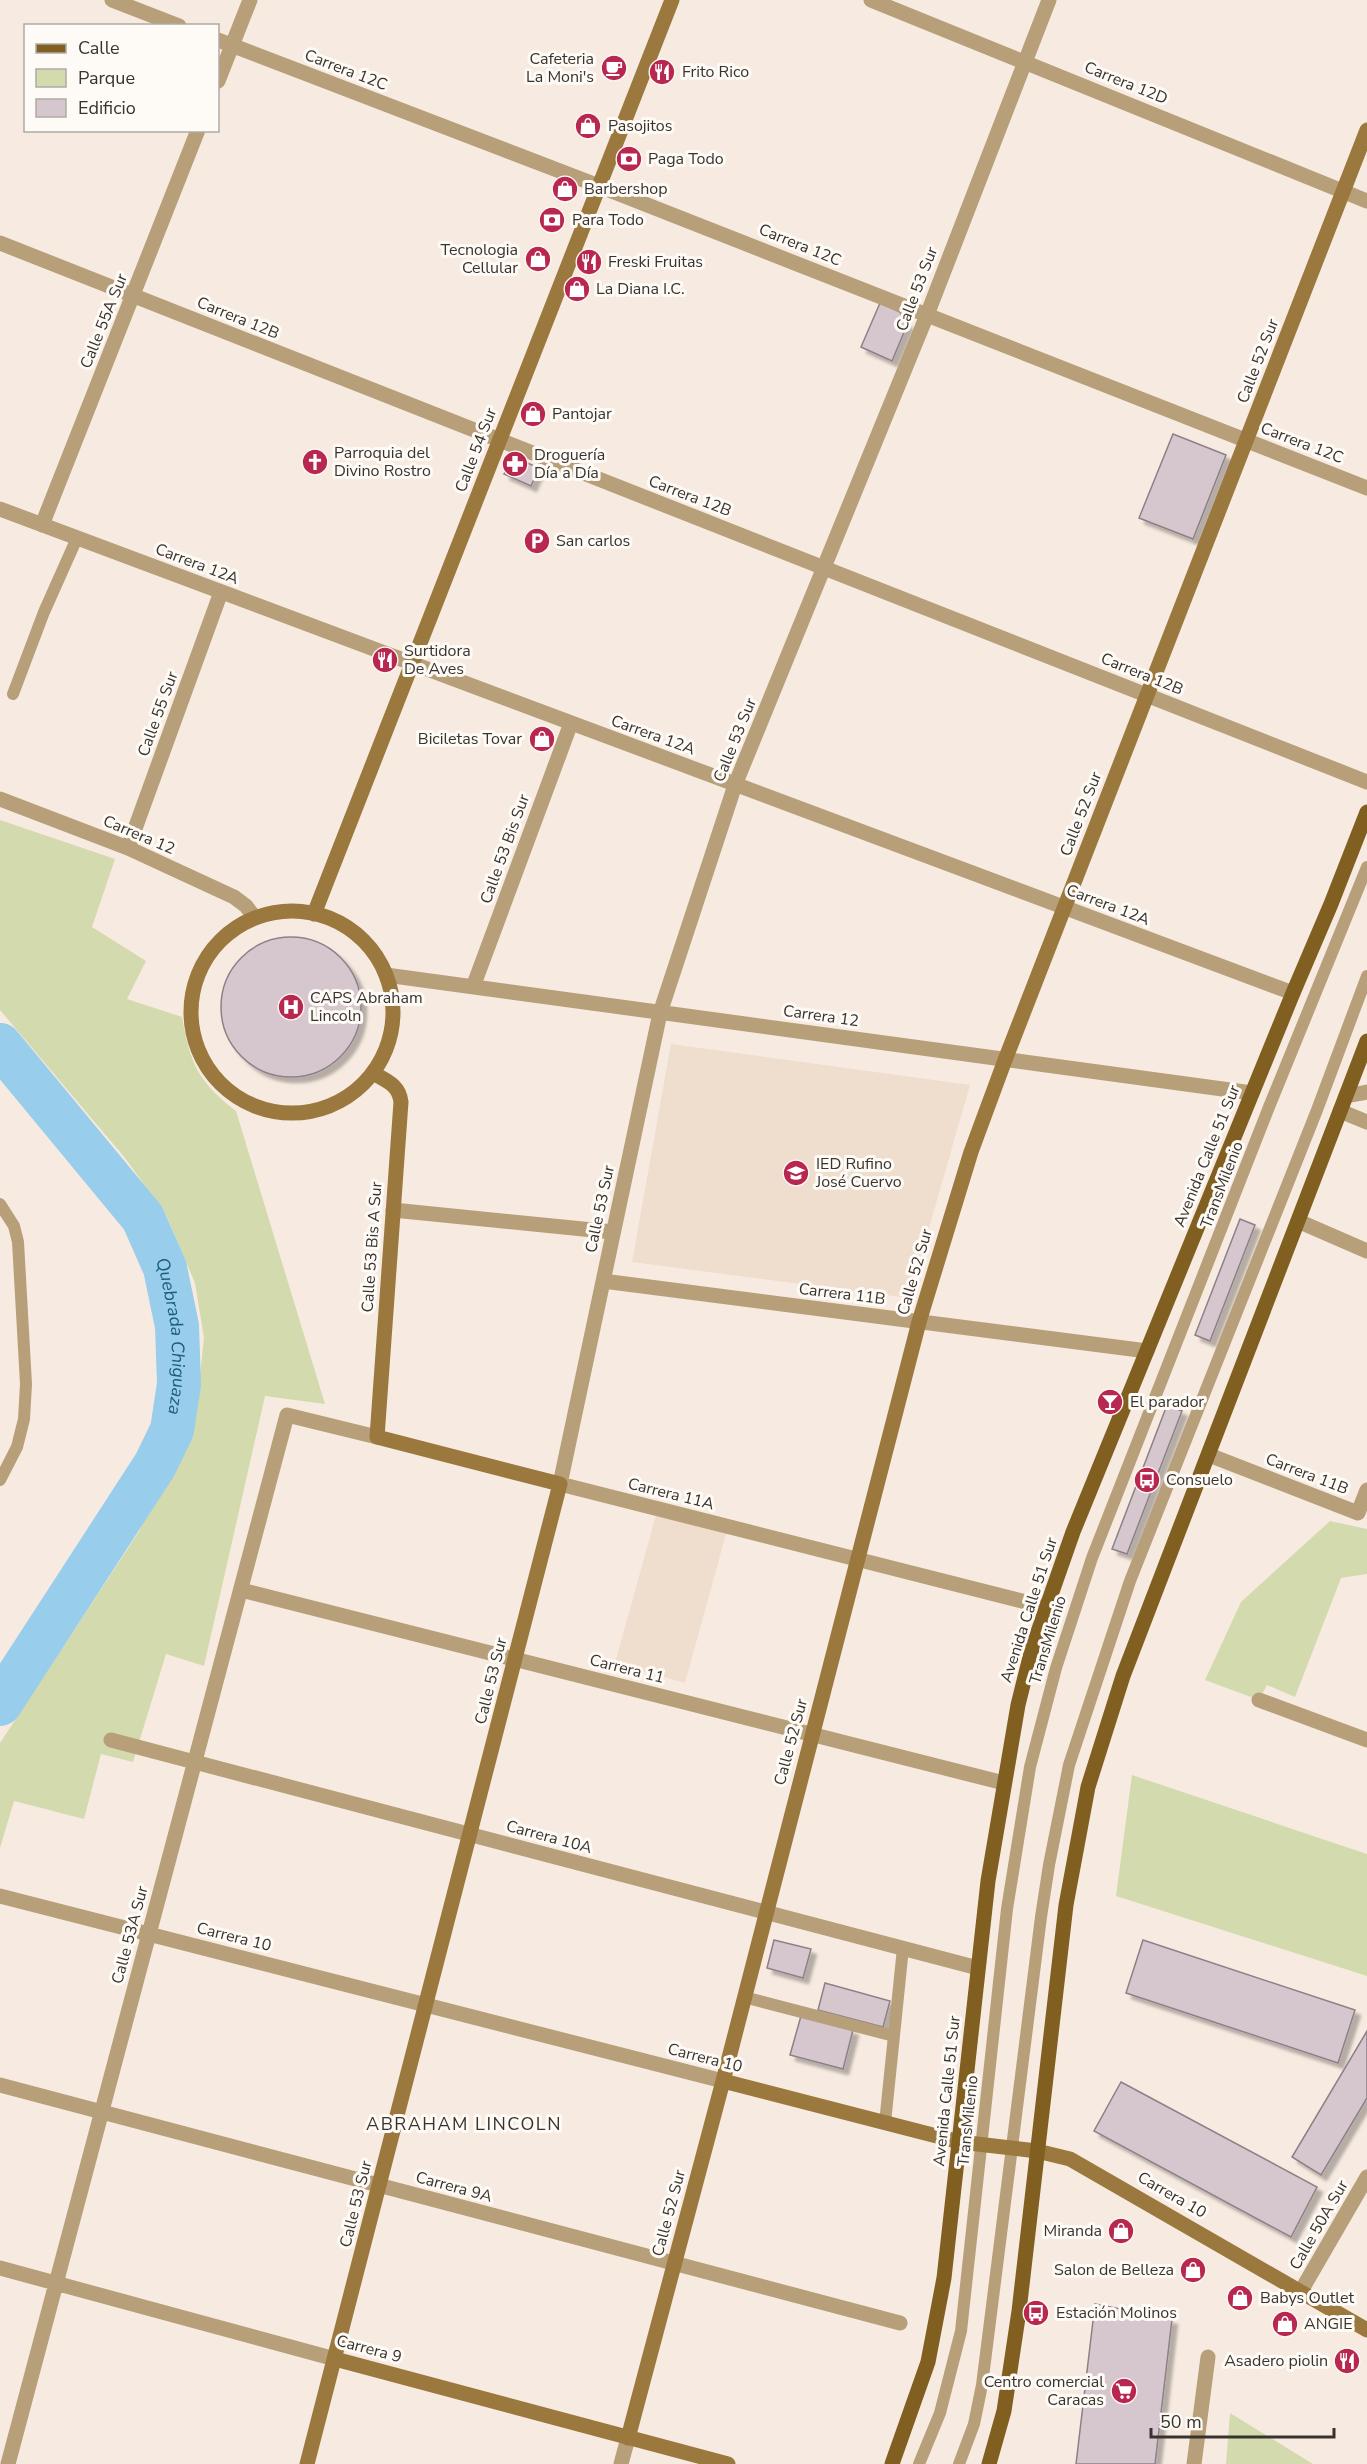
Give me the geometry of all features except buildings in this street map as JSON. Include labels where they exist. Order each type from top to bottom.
[{"type":"main road","name":"Avenida Calle 51 Sur","points":[[892,2464],[922,2381],[934,2332],[947,2255],[988,1881],[1018,1705],[1046,1607],[1073,1532],[1367,812]]},
{"type":"main road","points":[[989,2464],[1004,2411],[1019,2311],[1065,1905],[1088,1787],[1115,1698],[1367,1041]]},
{"type":"street","points":[[112,0],[173,24]]},
{"type":"street","points":[[219,76],[225,43],[250,0]]},
{"type":"street","name":"Calle 54 Sur","points":[[314,914],[672,0]]},
{"type":"street","name":"Carrera 12D","points":[[871,0],[1367,201]]},
{"type":"street","name":"Calle 53 Sur","points":[[307,2464],[560,1484],[660,1013],[735,785],[927,315],[1049,0]]},
{"type":"street","name":"Carrera 12C","points":[[225,43],[599,186],[1367,488]]},
{"type":"street","name":"Calle 52 Sur","points":[[621,2464],[723,2081],[919,1322],[967,1164],[1005,1060],[1367,129]]},
{"type":"street","name":"Calle 55A Sur","points":[[42,525],[197,132]]},
{"type":"street","name":"Carrera 12B","points":[[0,243],[1367,782]]},
{"type":"street","name":"Carrera 12A","points":[[0,509],[1293,993]]},
{"type":"street","name":"Calle 55 Sur","points":[[128,848],[221,592]]},
{"type":"street","name":"Calle 53 Bis Sur","points":[[473,987],[571,723]]},
{"type":"street","name":"Carrera 12","points":[[0,799],[128,848],[234,897],[246,906],[255,918]]},
{"type":"street","points":[[274,913],[314,914],[333,920],[350,930],[377,958],[386,975],[392,995],[392,1026],[384,1056],[373,1073],[353,1094],[328,1107],[300,1113],[271,1111],[244,1101],[221,1084],[204,1061],[194,1034],[191,1006],[197,978],[210,952],[230,932],[255,918],[274,913]]},
{"type":"street","name":"Carrera 12","points":[[386,975],[1252,1093]]},
{"type":"street","name":"Calle 53 Bis A Sur","points":[[373,1073],[393,1085],[400,1096],[377,1437]]},
{"type":"street","points":[[1346,1096],[1367,1092]]},
{"type":"street","points":[[1340,1111],[1367,1122]]},
{"type":"street","points":[[393,1210],[613,1232]]},
{"type":"street","points":[[1298,1221],[1367,1251]]},
{"type":"street","name":"Carrera 11B","points":[[603,1281],[1147,1351]]},
{"type":"street","name":"Carrera 11A","points":[[287,1414],[1046,1607]]},
{"type":"street","name":"Calle 53A Sur","points":[[10,2462],[287,1414]]},
{"type":"street","name":"Carrera 11B","points":[[1209,1455],[1358,1513],[1367,1490]]},
{"type":"street","name":"Carrera 11","points":[[241,1590],[1004,1783]]},
{"type":"street","points":[[1259,1700],[1367,1740]]},
{"type":"street","name":"Carrera 10A","points":[[111,1740],[978,1968]]},
{"type":"street","name":"Carrera 10","points":[[0,1896],[960,2142],[1037,2151],[1070,2159],[1367,2330]]},
{"type":"street","name":"Carrera 9A","points":[[0,2085],[900,2323]]},
{"type":"street","name":"Calle 50A Sur","points":[[1301,2291],[1367,2176]]},
{"type":"street","name":"Carrera 9","points":[[0,2268],[728,2464]]},
{"type":"street","points":[[1194,2464],[1208,2357]]},
{"type":"lane","points":[[13,694],[44,612],[77,538]]},
{"type":"lane","name":"TransMilenio","points":[[919,2464],[940,2413],[961,2331],[1006,1909],[1021,1814],[1056,1668],[1092,1558],[1367,867]]},
{"type":"lane","points":[[959,2464],[974,2424],[982,2385],[1049,1865],[1067,1774],[1080,1728],[1130,1581],[1317,1110],[1367,976]]},
{"type":"lane","points":[[0,1204],[14,1226],[18,1242],[26,1383],[24,1419],[17,1447],[0,1480]]},
{"type":"lane","points":[[885,2123],[903,1948]]},
{"type":"lane","points":[[744,1998],[894,2036]]},
{"type":"shaded area","name":"IED Rufino José Cuervo","points":[[671,1044],[970,1085],[909,1298],[632,1262]]},
{"type":"shaded area","points":[[656,1515],[726,1534],[685,1683],[615,1663]]},
{"type":"green space","points":[[0,820],[115,859],[92,927],[146,961],[127,999],[182,1017],[188,1047],[204,1081],[236,1111],[325,1404],[265,1396],[204,1666],[166,1654],[133,1762],[101,1754],[84,1819],[14,1801],[0,1848],[0,1743],[138,1533],[194,1429],[204,1338],[195,1283],[166,1215],[125,1158],[0,1010]]},
{"type":"green space","points":[[1330,1521],[1367,1529],[1367,1574],[1341,1578],[1295,1697],[1267,1685],[1259,1700],[1205,1680],[1241,1602]]},
{"type":"green space","points":[[1132,1775],[1367,1854],[1367,1976],[1116,1896]]},
{"type":"green space","points":[[1230,2413],[1313,2464],[1226,2464]]},
{"type":"waterway","name":"Quebrada Chiguaza","points":[[0,1045],[143,1218],[165,1268],[177,1326],[179,1384],[172,1430],[155,1465],[0,1704]]},
{"type":"place","name":"Cafeteria La Moni's","points":[[614,68]]},
{"type":"place","name":"Frito Rico","points":[[662,72]]},
{"type":"place","name":"Pasojitos","points":[[588,126]]},
{"type":"place","name":"Paga Todo","points":[[629,159]]},
{"type":"place","name":"Barbershop","points":[[565,189]]},
{"type":"place","name":"Para Todo","points":[[552,220]]},
{"type":"place","name":"Tecnologia Cellular","points":[[538,259]]},
{"type":"place","name":"Freski Fruitas","points":[[589,262]]},
{"type":"place","name":"La Diana I.C.","points":[[577,289]]},
{"type":"place","name":"Pantojar","points":[[533,414]]},
{"type":"place","name":"Parroquia del Divino Rostro","points":[[315,462]]},
{"type":"place","name":"Droguería Día a Día","points":[[515,464]]},
{"type":"place","name":"San carlos","points":[[537,541]]},
{"type":"place","name":"Surtidora De Aves","points":[[385,660]]},
{"type":"place","name":"Biciletas Tovar","points":[[542,739]]},
{"type":"place","name":"CAPS Abraham Lincoln","points":[[291,1007]]},
{"type":"place","name":"IED Rufino José Cuervo","points":[[796,1173]]},
{"type":"place","name":"El parador","points":[[1110,1402]]},
{"type":"place","name":"Consuelo","points":[[1147,1480]]},
{"type":"place","name":"Miranda","points":[[1121,2231]]},
{"type":"place","name":"Salon de Belleza","points":[[1193,2270]]},
{"type":"place","name":"Babys Outlet","points":[[1240,2298]]},
{"type":"place","name":"Estación Molinos","points":[[1036,2313]]},
{"type":"place","name":"ANGIE","points":[[1285,2324]]},
{"type":"place","name":"Asadero piolin","points":[[1347,2361]]},
{"type":"place","name":"Centro comercial Caracas","points":[[1124,2391]]},
{"type":"district","name":"ABRAHAM LINCOLN","points":[[464,2124]]}]
